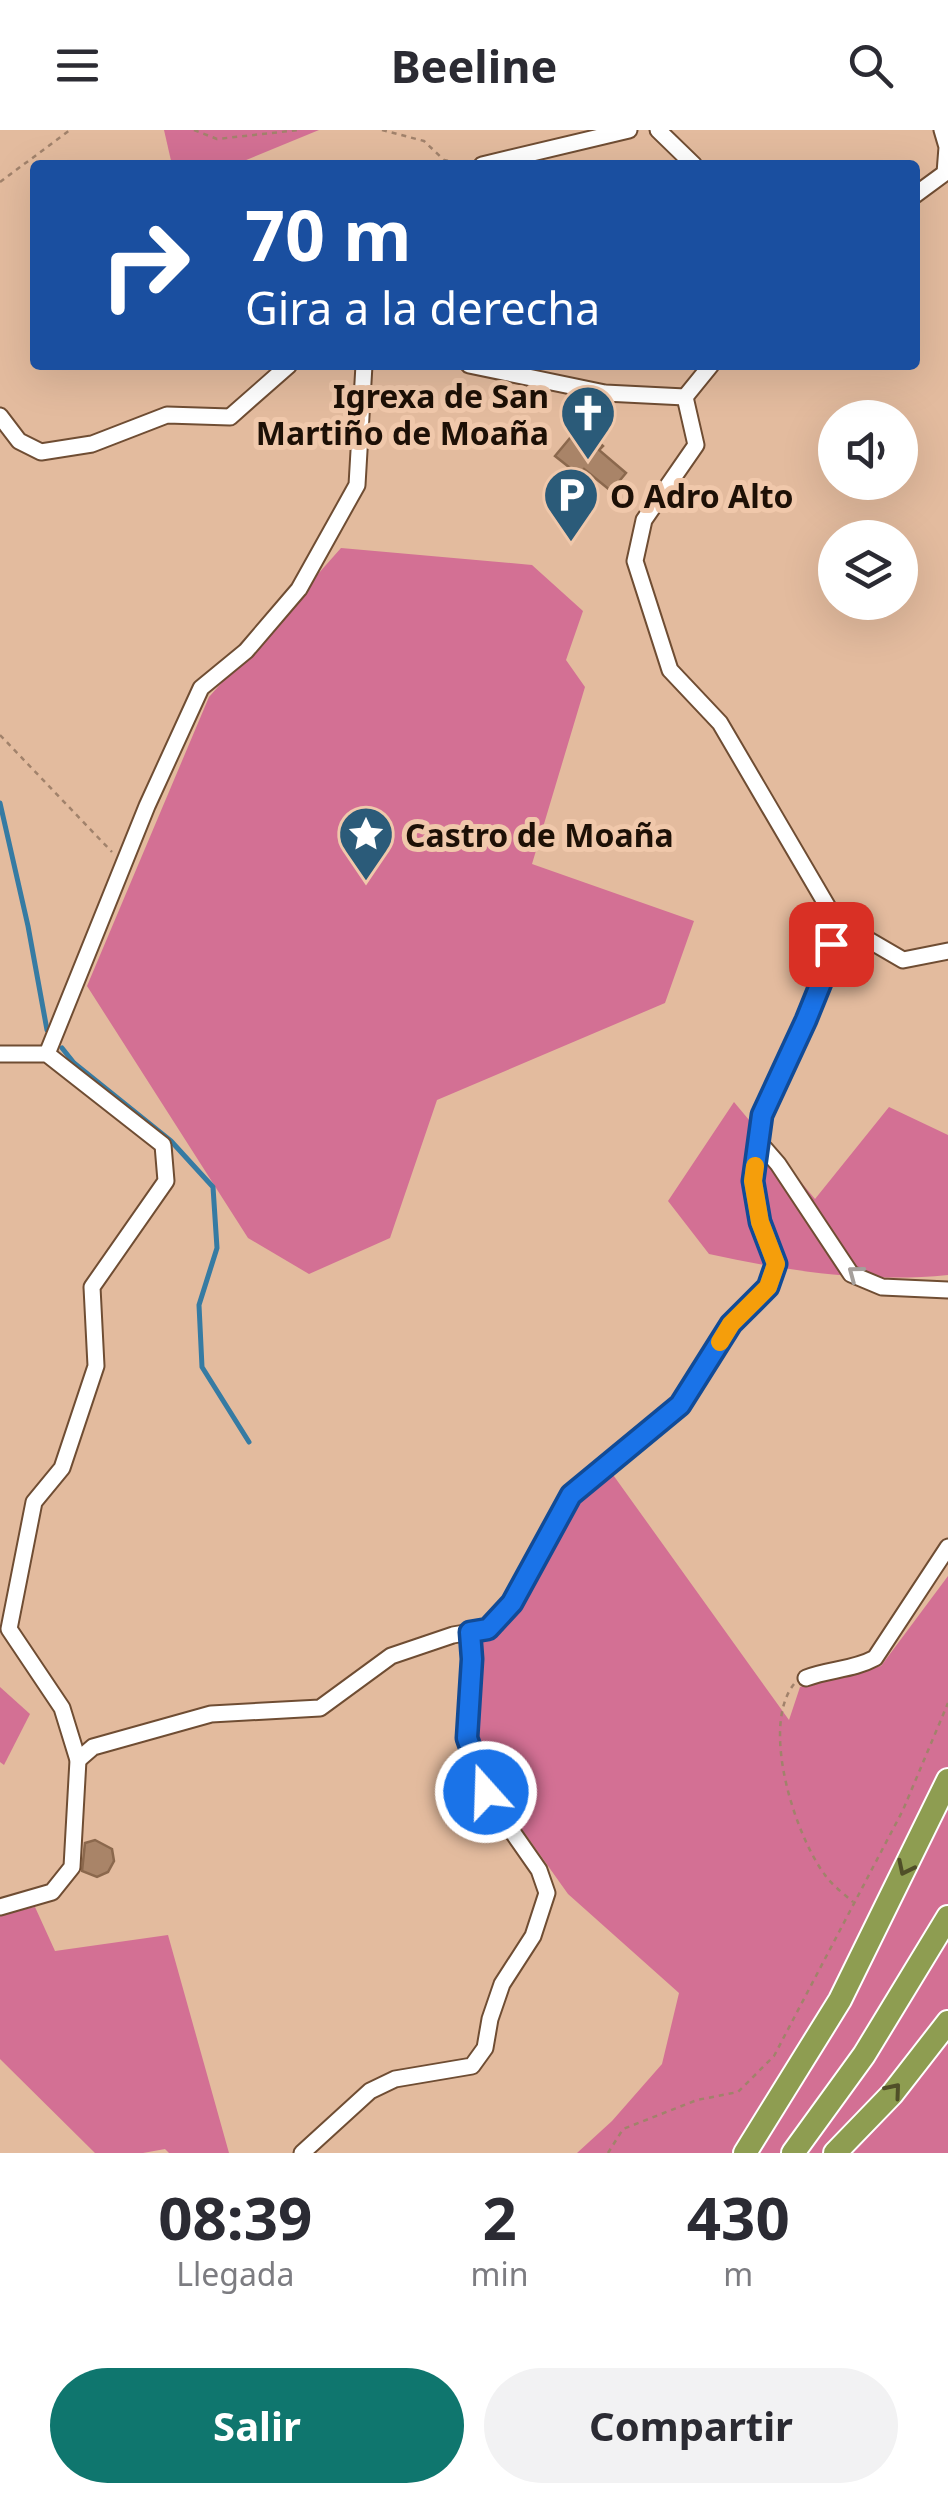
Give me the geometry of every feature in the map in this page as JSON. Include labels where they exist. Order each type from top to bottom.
[{"type":"highway","points":[[745,2153],[840,2000],[948,1780]]},
{"type":"highway","points":[[793,2153],[864,2055],[948,1917]]},
{"type":"highway","points":[[835,2153],[892,2094],[948,2022]]},
{"type":"street","points":[[503,160],[629,130]]},
{"type":"street","points":[[658,130],[689,160]]},
{"type":"street","points":[[920,192],[947,174],[947,147],[942,130]]},
{"type":"street","points":[[0,416],[20,441],[40,452],[92,444],[167,416],[230,417],[283,370]]},
{"type":"street","points":[[46,1054],[123,864],[201,688],[246,651],[299,589],[357,486],[364,370]]},
{"type":"street","points":[[493,370],[604,393],[685,397]]},
{"type":"street","points":[[685,397],[707,370]]},
{"type":"street","points":[[685,397],[696,445],[644,520],[630,561],[670,670],[720,722],[836,921],[903,960],[948,951]]},
{"type":"street","points":[[78,1760],[94,1747],[211,1714],[320,1708],[392,1656],[488,1629],[512,1603],[571,1495],[680,1405],[731,1324],[768,1287],[776,1264],[760,1222],[753,1181],[762,1115],[827,968],[836,921]]},
{"type":"street","points":[[0,1054],[46,1054],[163,1144],[166,1181],[92,1287],[96,1366],[62,1468],[34,1502],[8,1629],[62,1708],[78,1760],[72,1867],[52,1892],[0,1907]]},
{"type":"street","points":[[758,1141],[778,1164],[851,1274],[882,1287],[948,1290]]},
{"type":"street","points":[[806,1678],[827,1670],[858,1667],[875,1658],[948,1547]]},
{"type":"street","points":[[302,2153],[370,2092],[395,2079],[472,2066],[485,2048],[502,1984],[540,1919],[547,1893],[539,1870],[486,1792],[467,1738],[470,1632]]},
{"type":"path","points":[[0,182],[70,130]]},
{"type":"path","points":[[194,130],[218,139],[299,130]]},
{"type":"path","points":[[382,130],[424,141],[444,160]]},
{"type":"path","points":[[0,735],[123,864]]},
{"type":"path","points":[[806,1678],[793,1685],[785,1696],[780,1720],[786,1784],[802,1832],[825,1876],[854,1904]]},
{"type":"path","points":[[608,2153],[623,2129],[696,2100],[738,2092],[774,2056],[903,1810],[948,1703]]},
{"type":"shaded area","points":[[164,130],[319,130],[246,160],[171,160]]},
{"type":"shaded area","points":[[341,548],[532,565],[583,611],[566,660],[585,687],[532,864],[694,921],[665,1003],[437,1100],[390,1238],[309,1274],[248,1238],[87,986],[209,697]]},
{"type":"shaded area","points":[[734,1102],[815,1199],[889,1107],[948,1135],[948,1275],[827,1274],[709,1254],[668,1201]]},
{"type":"shaded area","points":[[611,1472],[789,1720],[800,1687],[881,1666],[948,1576],[948,2153],[577,2153],[612,2121],[662,2064],[679,1993],[568,1894],[516,1821],[481,1759],[476,1705],[482,1641],[521,1604],[566,1513]]},
{"type":"shaded area","points":[[0,1687],[30,1714],[4,1765],[0,1762]]},
{"type":"shaded area","points":[[35,1907],[55,1951],[168,1935],[229,2153],[169,2153],[165,2149],[95,2153],[0,2059],[0,1915]]},
{"type":"building","name":"Igrexa de San Martiño de Moaña","points":[[575,432],[587,442],[592,436],[603,446],[599,450],[626,473],[611,491],[584,469],[579,475],[555,456]]},
{"type":"building","points":[[95,1840],[112,1849],[114,1861],[108,1872],[97,1877],[82,1871],[85,1843]]},
{"type":"waterway","points":[[0,803],[47,1030]]},
{"type":"waterway","points":[[62,1048],[74,1063],[171,1141],[213,1187],[217,1248],[199,1305],[202,1367],[249,1442]]},
{"type":"slow traffic","points":[[720,1342],[731,1324],[768,1287],[776,1264],[760,1222],[753,1181],[755,1166]]},
{"type":"place","name":"Igrexa de San Martiño de Moaña","points":[[588,462]]},
{"type":"place","name":"O Adro Alto","points":[[571,544]]},
{"type":"place","name":"Castro de Moaña","points":[[366,883]]},
{"type":"route","points":[[486,1792],[467,1738],[470,1632],[488,1629],[512,1603],[571,1495],[680,1405],[731,1324],[768,1287],[776,1264],[760,1222],[753,1181],[762,1115],[827,968],[831,944]]}]
